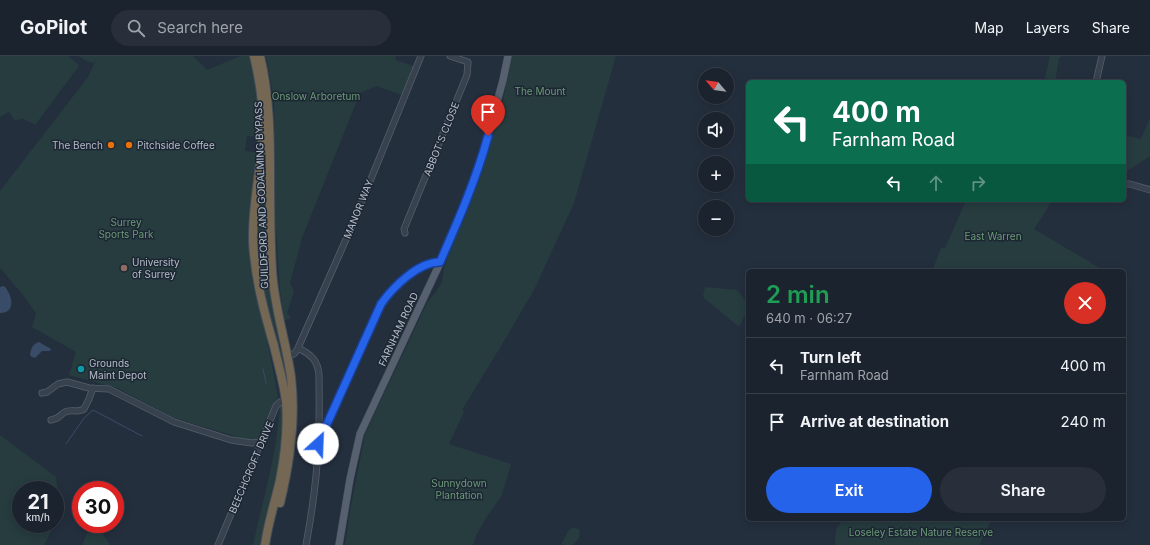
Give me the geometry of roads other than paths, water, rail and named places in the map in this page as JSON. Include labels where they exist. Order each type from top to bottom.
[{"type":"highway","name":"GUILDFORD AND GODALMING BYPASS","points":[[254,56],[260,89],[263,123],[254,216],[254,260],[259,289],[289,400],[293,424],[290,456],[270,545]]},
{"type":"highway","name":"GUILDFORD AND GODALMING BYPASS","points":[[260,56],[266,84],[269,122],[273,290],[288,358],[289,400],[285,447],[280,479],[265,545]]},
{"type":"main road","name":"FARNHAM ROAD","points":[[339,545],[350,479],[360,434],[461,214],[480,165],[508,56]]},
{"type":"street","name":"MANOR WAY","points":[[288,358],[295,353],[298,348],[351,228],[421,56]]},
{"type":"street","name":"ABBOT'S CLOSE","points":[[406,233],[404,229],[468,75],[468,62],[450,56]]},
{"type":"street","points":[[1096,80],[1102,56]]},
{"type":"street","points":[[1126,184],[1150,190]]},
{"type":"street","points":[[318,444],[381,304],[398,284],[413,272],[431,263],[440,262]]},
{"type":"street","points":[[298,348],[312,356],[318,369],[318,444],[315,492],[306,545]]},
{"type":"street","points":[[42,394],[58,384],[67,382],[93,388],[106,388],[174,422],[231,440],[252,443],[261,442]]},
{"type":"street","points":[[51,420],[58,419],[66,412],[84,409],[93,388]]},
{"type":"street","name":"BEECHCROFT DRIVE","points":[[218,545],[276,406],[280,402],[289,400]]},
{"type":"street","points":[[318,427],[326,429]]},
{"type":"water","points":[[4,286],[11,298],[11,307],[9,310],[0,313],[0,287]]},
{"type":"water","points":[[39,342],[51,350],[42,351],[35,358],[32,357],[30,355],[32,347]]},
{"type":"waterway","points":[[263,369],[266,383]]},
{"type":"waterway","points":[[66,444],[84,418],[93,410],[142,436]]},
{"type":"place","name":"The Bench","points":[[111,145]]},
{"type":"place","name":"Pitchside Coffee","points":[[129,145]]},
{"type":"place","name":"University of Surrey","points":[[124,268]]},
{"type":"place","name":"Grounds Maint Depot","points":[[81,369]]},
{"type":"park label","name":"The Mount","points":[[540,91]]},
{"type":"park label","name":"Onslow Arboretum","points":[[316,96]]},
{"type":"park label","name":"Surrey Sports Park","points":[[126,228]]},
{"type":"park label","name":"East Warren","points":[[993,236]]},
{"type":"park label","name":"Sunnydown Plantation","points":[[459,488]]},
{"type":"park label","name":"Loseley Estate Nature Reserve","points":[[921,532]]}]
